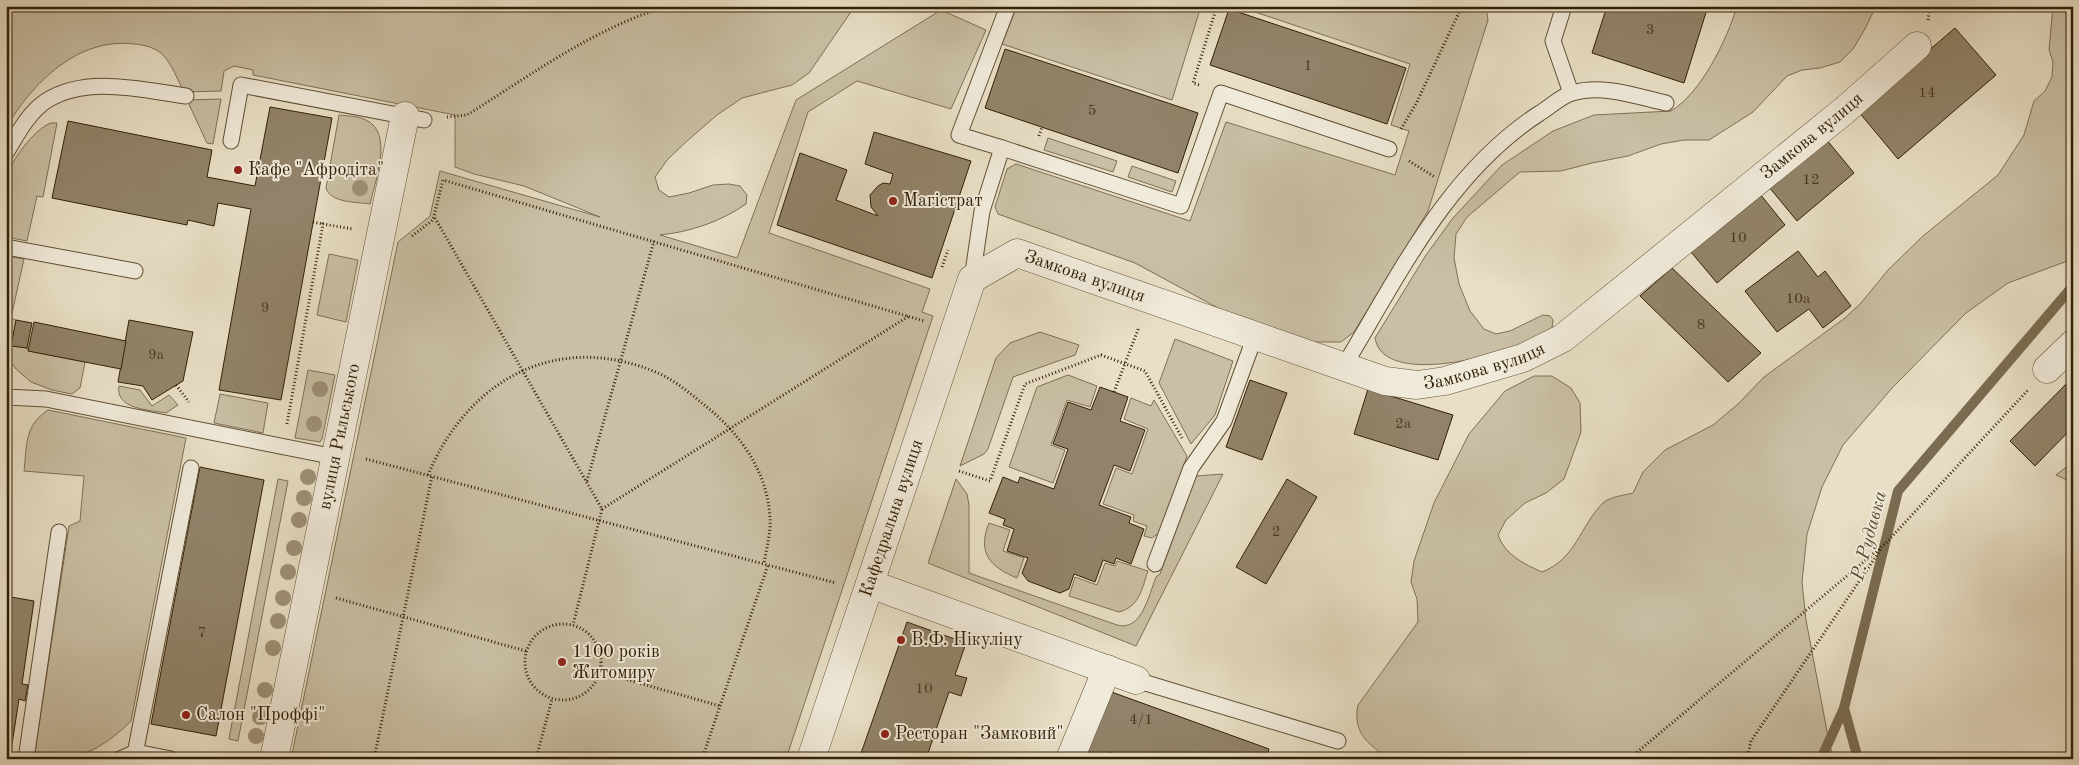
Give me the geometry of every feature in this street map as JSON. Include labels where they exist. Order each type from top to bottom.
[{"type":"street","name":"Замкова вулиця","points":[[972,279],[1017,253],[1385,381],[1416,385],[1445,381],[1523,358],[1563,338],[1845,110],[1917,46]]},
{"type":"street","name":"вулиця Рильського","points":[[274,759],[347,457],[415,118]]},
{"type":"street","name":"Кафедральна вулиця","points":[[811,759],[972,279]]},
{"type":"street","points":[[2046,369],[2073,344]]},
{"type":"street","points":[[870,584],[1136,680]]},
{"type":"street","points":[[1070,759],[1107,669]]},
{"type":"lane","points":[[1008,6],[959,135],[1181,206],[1221,92],[1389,149]]},
{"type":"lane","points":[[1564,6],[1553,41],[1571,93]]},
{"type":"lane","points":[[231,141],[241,85],[415,118]]},
{"type":"lane","points":[[6,153],[26,121],[46,101],[75,89],[110,87],[186,96]]},
{"type":"lane","points":[[1344,366],[1431,224],[1456,190],[1490,151],[1525,123],[1571,93],[1604,89],[1666,103]]},
{"type":"lane","points":[[972,279],[982,211],[1002,148]]},
{"type":"lane","points":[[6,246],[135,271]]},
{"type":"lane","points":[[1155,564],[1191,468],[1224,421],[1255,336]]},
{"type":"lane","points":[[6,397],[46,400],[284,447],[347,457]]},
{"type":"lane","points":[[135,755],[190,468]]},
{"type":"lane","points":[[26,759],[59,532]]},
{"type":"lane","points":[[1136,680],[1338,741]]},
{"type":"lane","points":[[120,759],[135,755],[172,759]]},
{"type":"path","points":[[415,118],[467,115],[593,36],[668,6]]},
{"type":"path","points":[[1218,6],[1193,83],[1221,92]]},
{"type":"path","points":[[1456,190],[1389,149],[1416,104],[1462,6]]},
{"type":"path","points":[[573,625],[602,508],[434,218],[443,180],[924,320]]},
{"type":"path","points":[[313,222],[357,229]]},
{"type":"path","points":[[284,447],[323,224]]},
{"type":"path","points":[[587,482],[654,241]]},
{"type":"path","points":[[1114,392],[1149,298]]},
{"type":"path","points":[[602,508],[910,316]]},
{"type":"path","points":[[959,471],[990,482],[1025,384],[1100,355],[1146,371],[1195,462]]},
{"type":"path","points":[[374,759],[430,476],[443,445],[464,414],[512,375],[555,360],[591,357],[621,362],[663,376],[690,393],[730,429],[755,462],[764,487],[770,519],[766,565],[702,759]]},
{"type":"path","points":[[1629,759],[1885,544],[2046,369]]},
{"type":"path","points":[[176,385],[187,399]]},
{"type":"path","points":[[347,457],[430,476],[836,583]]},
{"type":"path","points":[[1747,759],[1751,741],[1885,544]]},
{"type":"path","points":[[330,596],[526,651]]},
{"type":"path","points":[[563,623],[573,625],[588,632],[596,641],[601,653],[602,666],[591,689],[581,696],[568,700],[552,699],[544,696],[534,688],[527,677],[525,665],[526,651],[539,631],[550,625],[563,623]]},
{"type":"path","points":[[600,672],[720,706]]},
{"type":"path","points":[[536,759],[552,699]]},
{"type":"shaded area","points":[[6,6],[855,6],[809,73],[792,85],[742,98],[717,115],[687,141],[668,159],[655,177],[659,190],[669,197],[713,185],[729,184],[740,186],[747,195],[746,204],[726,216],[704,225],[660,235],[737,258],[796,100],[941,10],[986,30],[951,109],[857,81],[808,112],[769,233],[930,289],[922,312],[933,316],[786,759],[291,759],[398,242],[430,216],[440,171],[600,217],[524,186],[474,174],[455,167],[455,115],[253,75],[253,70],[234,66],[224,71],[221,91],[184,92],[163,55],[153,48],[138,44],[113,44],[94,48],[59,66],[29,95],[6,128]]},
{"type":"shaded area","points":[[1017,6],[1201,6],[1172,100],[1002,44]]},
{"type":"shaded area","points":[[1237,6],[1486,6],[1488,20],[1428,211],[1354,332],[1341,342],[1314,342],[1220,309],[1135,263],[998,214],[995,207],[1007,169],[1016,164],[1190,221],[1226,122],[1395,175],[1409,131],[1391,125],[1410,64]]},
{"type":"shaded area","points":[[1737,6],[1876,6],[1853,49],[1840,62],[1820,68],[1802,70],[1787,76],[1753,112],[1709,140],[1684,140],[1661,144],[1628,156],[1561,171],[1520,172],[1467,217],[1456,234],[1454,258],[1459,284],[1470,311],[1484,329],[1496,334],[1510,331],[1543,315],[1550,316],[1553,320],[1552,328],[1514,347],[1486,356],[1456,362],[1428,365],[1403,362],[1384,354],[1375,338],[1426,255],[1453,218],[1502,165],[1553,131],[1594,115],[1671,111],[1693,92],[1712,64],[1727,34]]},
{"type":"shaded area","points":[[2053,6],[2073,6],[2073,259],[2008,283],[1966,313],[1893,387],[1843,445],[1822,487],[1807,534],[1802,582],[1806,620],[1830,747],[1835,759],[1383,759],[1360,731],[1357,721],[1358,705],[1418,622],[1417,599],[1411,582],[1414,561],[1434,503],[1469,434],[1505,391],[1534,376],[1552,376],[1571,388],[1580,403],[1581,432],[1564,479],[1546,493],[1525,503],[1506,520],[1498,535],[1510,553],[1522,562],[1542,572],[1563,559],[1603,503],[1613,498],[1633,493],[1643,472],[1665,450],[1713,425],[1738,404],[1764,377],[1845,318],[1861,303],[1888,270],[1923,236],[1998,175],[2024,135],[2034,101],[2045,91],[2052,77],[2053,62],[2049,50]]},
{"type":"shaded area","points":[[221,99],[213,144],[207,143],[187,100]]},
{"type":"shaded area","points":[[339,115],[366,120],[374,126],[379,135],[381,146],[380,158],[370,204],[338,199],[333,197],[326,188]]},
{"type":"shaded area","points":[[51,123],[57,123],[43,197],[37,196],[27,241],[6,237],[5,193],[8,172],[17,156],[31,139]]},
{"type":"shaded area","points":[[1048,138],[1117,161],[1113,172],[1044,150]]},
{"type":"shaded area","points":[[1132,166],[1176,181],[1172,192],[1128,177]]},
{"type":"shaded area","points":[[329,254],[358,260],[346,322],[317,315]]},
{"type":"shaded area","points":[[6,256],[24,259],[11,318],[16,320],[12,346],[85,362],[80,388],[72,394],[52,390],[31,382],[16,369],[6,355]]},
{"type":"shaded area","points":[[1040,332],[1079,345],[1075,355],[1013,377],[988,449],[984,454],[960,466],[996,358],[1010,343]]},
{"type":"shaded area","points":[[1175,339],[1233,361],[1215,415],[1191,444],[1159,383]]},
{"type":"shaded area","points":[[308,370],[335,375],[320,442],[295,438]]},
{"type":"shaded area","points":[[1068,375],[1097,386],[1090,407],[1067,400],[1051,445],[1065,450],[1053,483],[1009,467],[1037,387]]},
{"type":"shaded area","points":[[119,386],[140,390],[152,406],[169,395],[178,405],[166,413],[135,407],[122,400],[119,394]]},
{"type":"shaded area","points":[[220,394],[268,403],[263,433],[214,423]]},
{"type":"shaded area","points":[[1131,398],[1151,406],[1154,400],[1187,456],[1159,533],[1152,538],[1144,536],[1147,526],[1133,521],[1134,515],[1103,504],[1116,468],[1132,474],[1148,429],[1124,419]]},
{"type":"shaded area","points":[[48,410],[186,438],[131,721],[117,734],[93,750],[66,759],[34,759],[69,526],[80,521],[84,476],[24,471],[28,437],[31,429],[40,416]]},
{"type":"shaded area","points":[[2073,462],[2073,483],[2056,475]]},
{"type":"shaded area","points":[[1223,474],[1136,646],[928,563],[956,479],[967,494],[969,505],[969,573],[1117,625],[1126,626],[1133,623],[1147,602],[1156,577],[1160,574],[1196,476]]},
{"type":"shaded area","points":[[278,479],[288,481],[238,741],[229,739]]},
{"type":"shaded area","points":[[989,523],[1010,530],[1003,551],[1024,558],[1017,578],[1000,569],[988,558],[985,551],[985,543]]},
{"type":"shaded area","points":[[1117,561],[1148,571],[1139,596],[1126,610],[1119,612],[1069,596],[1075,577],[1097,585],[1105,563],[1115,566]]},
{"type":"building","points":[[1607,6],[1708,6],[1684,83],[1592,53]]},
{"type":"building","points":[[1229,9],[1406,68],[1387,124],[1210,65]]},
{"type":"building","points":[[1955,28],[1996,75],[1898,159],[1858,111]]},
{"type":"building","points":[[1005,49],[1198,113],[1178,173],[985,108]]},
{"type":"building","points":[[270,107],[332,118],[281,400],[219,390],[251,209],[218,203],[214,226],[188,220],[187,225],[52,198],[68,121],[212,150],[207,177],[255,186]]},
{"type":"building","points":[[874,132],[971,161],[932,278],[777,225],[800,153],[847,170],[836,200],[878,216],[871,207],[870,195],[883,183],[890,184],[893,174],[865,164]]},
{"type":"building","points":[[1826,139],[1854,173],[1797,221],[1769,187]]},
{"type":"building","points":[[1760,194],[1785,225],[1717,283],[1691,252]]},
{"type":"building","points":[[1798,251],[1818,277],[1825,271],[1851,306],[1823,328],[1809,309],[1777,332],[1745,291]]},
{"type":"building","points":[[1672,268],[1761,353],[1728,382],[1640,296]]},
{"type":"building","points":[[16,320],[32,323],[27,348],[11,346]]},
{"type":"building","points":[[129,320],[193,332],[183,381],[152,400],[143,386],[118,382]]},
{"type":"building","points":[[34,322],[126,341],[121,369],[28,351]]},
{"type":"building","points":[[2073,377],[2073,427],[2035,466],[2010,441]]},
{"type":"building","points":[[1250,380],[1287,393],[1262,460],[1226,447]]},
{"type":"building","points":[[1100,387],[1128,397],[1120,421],[1145,430],[1130,471],[1114,465],[1099,505],[1131,517],[1129,523],[1144,529],[1131,564],[1116,558],[1114,564],[1103,560],[1095,582],[1074,574],[1069,589],[1060,593],[1028,581],[1022,573],[1028,558],[1007,551],[1014,529],[1003,525],[1005,519],[989,513],[1003,477],[1018,483],[1020,477],[1054,489],[1068,449],[1053,444],[1068,402],[1091,410]]},
{"type":"building","points":[[1368,389],[1453,415],[1438,460],[1354,434]]},
{"type":"building","points":[[200,467],[264,480],[216,736],[151,724]]},
{"type":"building","points":[[1287,479],[1317,497],[1266,584],[1236,567]]},
{"type":"building","points":[[11,597],[34,601],[22,684],[28,685],[25,701],[19,699],[10,757],[6,756],[6,623]]},
{"type":"building","points":[[907,622],[966,643],[955,675],[967,678],[961,696],[949,692],[926,759],[859,759]]},
{"type":"building","points":[[1106,690],[1269,749],[1266,759],[1126,759],[1109,752],[1107,759],[1082,759]]},
{"type":"waterway","name":"Р. Рудавка","points":[[1821,759],[1844,708],[1898,491],[2073,286]]},
{"type":"waterway","points":[[1844,708],[1858,759]]},
{"type":"place","name":"Кафе \"Афродіта\"","points":[[238,170]]},
{"type":"place","name":"Магістрат","points":[[893,201]]},
{"type":"place","name":"В.Ф. Нікуліну","points":[[901,640]]},
{"type":"place","name":"1100 років Житомиру","points":[[562,662]]},
{"type":"place","name":"Салон \"Проффі\"","points":[[186,715]]},
{"type":"place","name":"Ресторан \"Замковий\"","points":[[885,734]]}]
